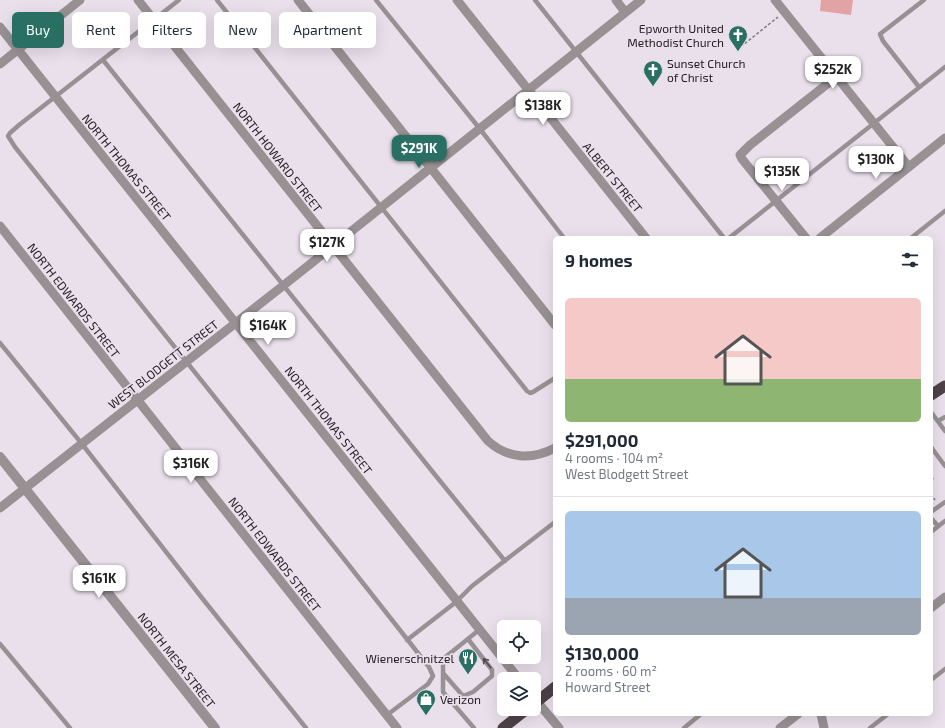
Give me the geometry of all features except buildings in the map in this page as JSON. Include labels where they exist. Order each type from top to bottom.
[{"type":"highway","points":[[933,394],[945,386]]},
{"type":"highway","points":[[541,697],[553,688]]},
{"type":"highway","points":[[503,728],[518,716]]},
{"type":"street","points":[[0,64],[80,0]]},
{"type":"street","name":"NORTH HOWARD STREET","points":[[138,0],[148,12]]},
{"type":"street","points":[[298,0],[553,322]]},
{"type":"street","name":"ALBERT STREET","points":[[457,0],[644,236]]},
{"type":"street","points":[[616,0],[626,12]]},
{"type":"street","name":"WEST BLODGETT STREET","points":[[0,508],[284,285],[332,245],[641,0]]},
{"type":"street","points":[[775,0],[909,167]]},
{"type":"street","name":"NORTH THOMAS STREET","points":[[0,27],[456,602],[513,672]]},
{"type":"street","name":"NORTH HOWARD STREET","points":[[176,48],[481,433],[493,446],[507,453],[521,457],[533,456],[553,449]]},
{"type":"street","points":[[804,236],[740,155],[750,145],[836,77]]},
{"type":"street","points":[[823,236],[945,138]]},
{"type":"street","name":"NORTH EDWARDS STREET","points":[[0,226],[397,728]]},
{"type":"street","name":"NORTH MESA STREET","points":[[0,457],[215,728]]},
{"type":"street","points":[[933,606],[945,597]]},
{"type":"street","points":[[541,708],[559,728]]},
{"type":"street","points":[[780,728],[795,716]]},
{"type":"street","points":[[821,716],[824,728]]},
{"type":"lane","points":[[164,12],[179,0]]},
{"type":"lane","points":[[217,0],[527,391],[530,393],[533,392],[553,379]]},
{"type":"lane","points":[[376,0],[480,129],[562,236]]},
{"type":"lane","points":[[535,0],[722,236]]},
{"type":"lane","points":[[919,87],[882,41],[880,34],[924,0]]},
{"type":"lane","points":[[138,33],[10,133],[8,136],[9,139],[429,667],[433,676],[428,684],[387,715]]},
{"type":"lane","points":[[103,60],[505,561]]},
{"type":"lane","points":[[732,236],[945,67]]},
{"type":"lane","points":[[914,236],[945,211]]},
{"type":"lane","points":[[0,343],[82,444],[306,728]]},
{"type":"lane","points":[[933,415],[945,431]]},
{"type":"lane","points":[[938,421],[945,417]]},
{"type":"lane","points":[[933,450],[945,466]]},
{"type":"lane","points":[[933,511],[945,502]]},
{"type":"lane","points":[[933,520],[938,526]]},
{"type":"lane","points":[[933,530],[945,521]]},
{"type":"lane","points":[[407,640],[456,602],[472,586],[553,524]]},
{"type":"lane","points":[[474,728],[443,692],[443,660],[479,630]]},
{"type":"lane","points":[[443,673],[463,696],[473,692],[492,676],[492,670],[468,639]]},
{"type":"lane","points":[[0,644],[70,728]]},
{"type":"lane","points":[[933,678],[945,669]]},
{"type":"lane","points":[[684,728],[699,716]]},
{"type":"lane","points":[[870,728],[885,716]]},
{"type":"path","points":[[735,35],[742,45],[779,16]]},
{"type":"shaded area","points":[[821,0],[853,0],[851,15],[820,11]]},
{"type":"place","name":"Epworth United Methodist Church","points":[[738,52]]},
{"type":"place","name":"Sunset Church of Christ","points":[[653,87]]},
{"type":"place","name":"Wienerschnitzel","points":[[468,675]]},
{"type":"place","name":"Verizon","points":[[426,716]]}]
